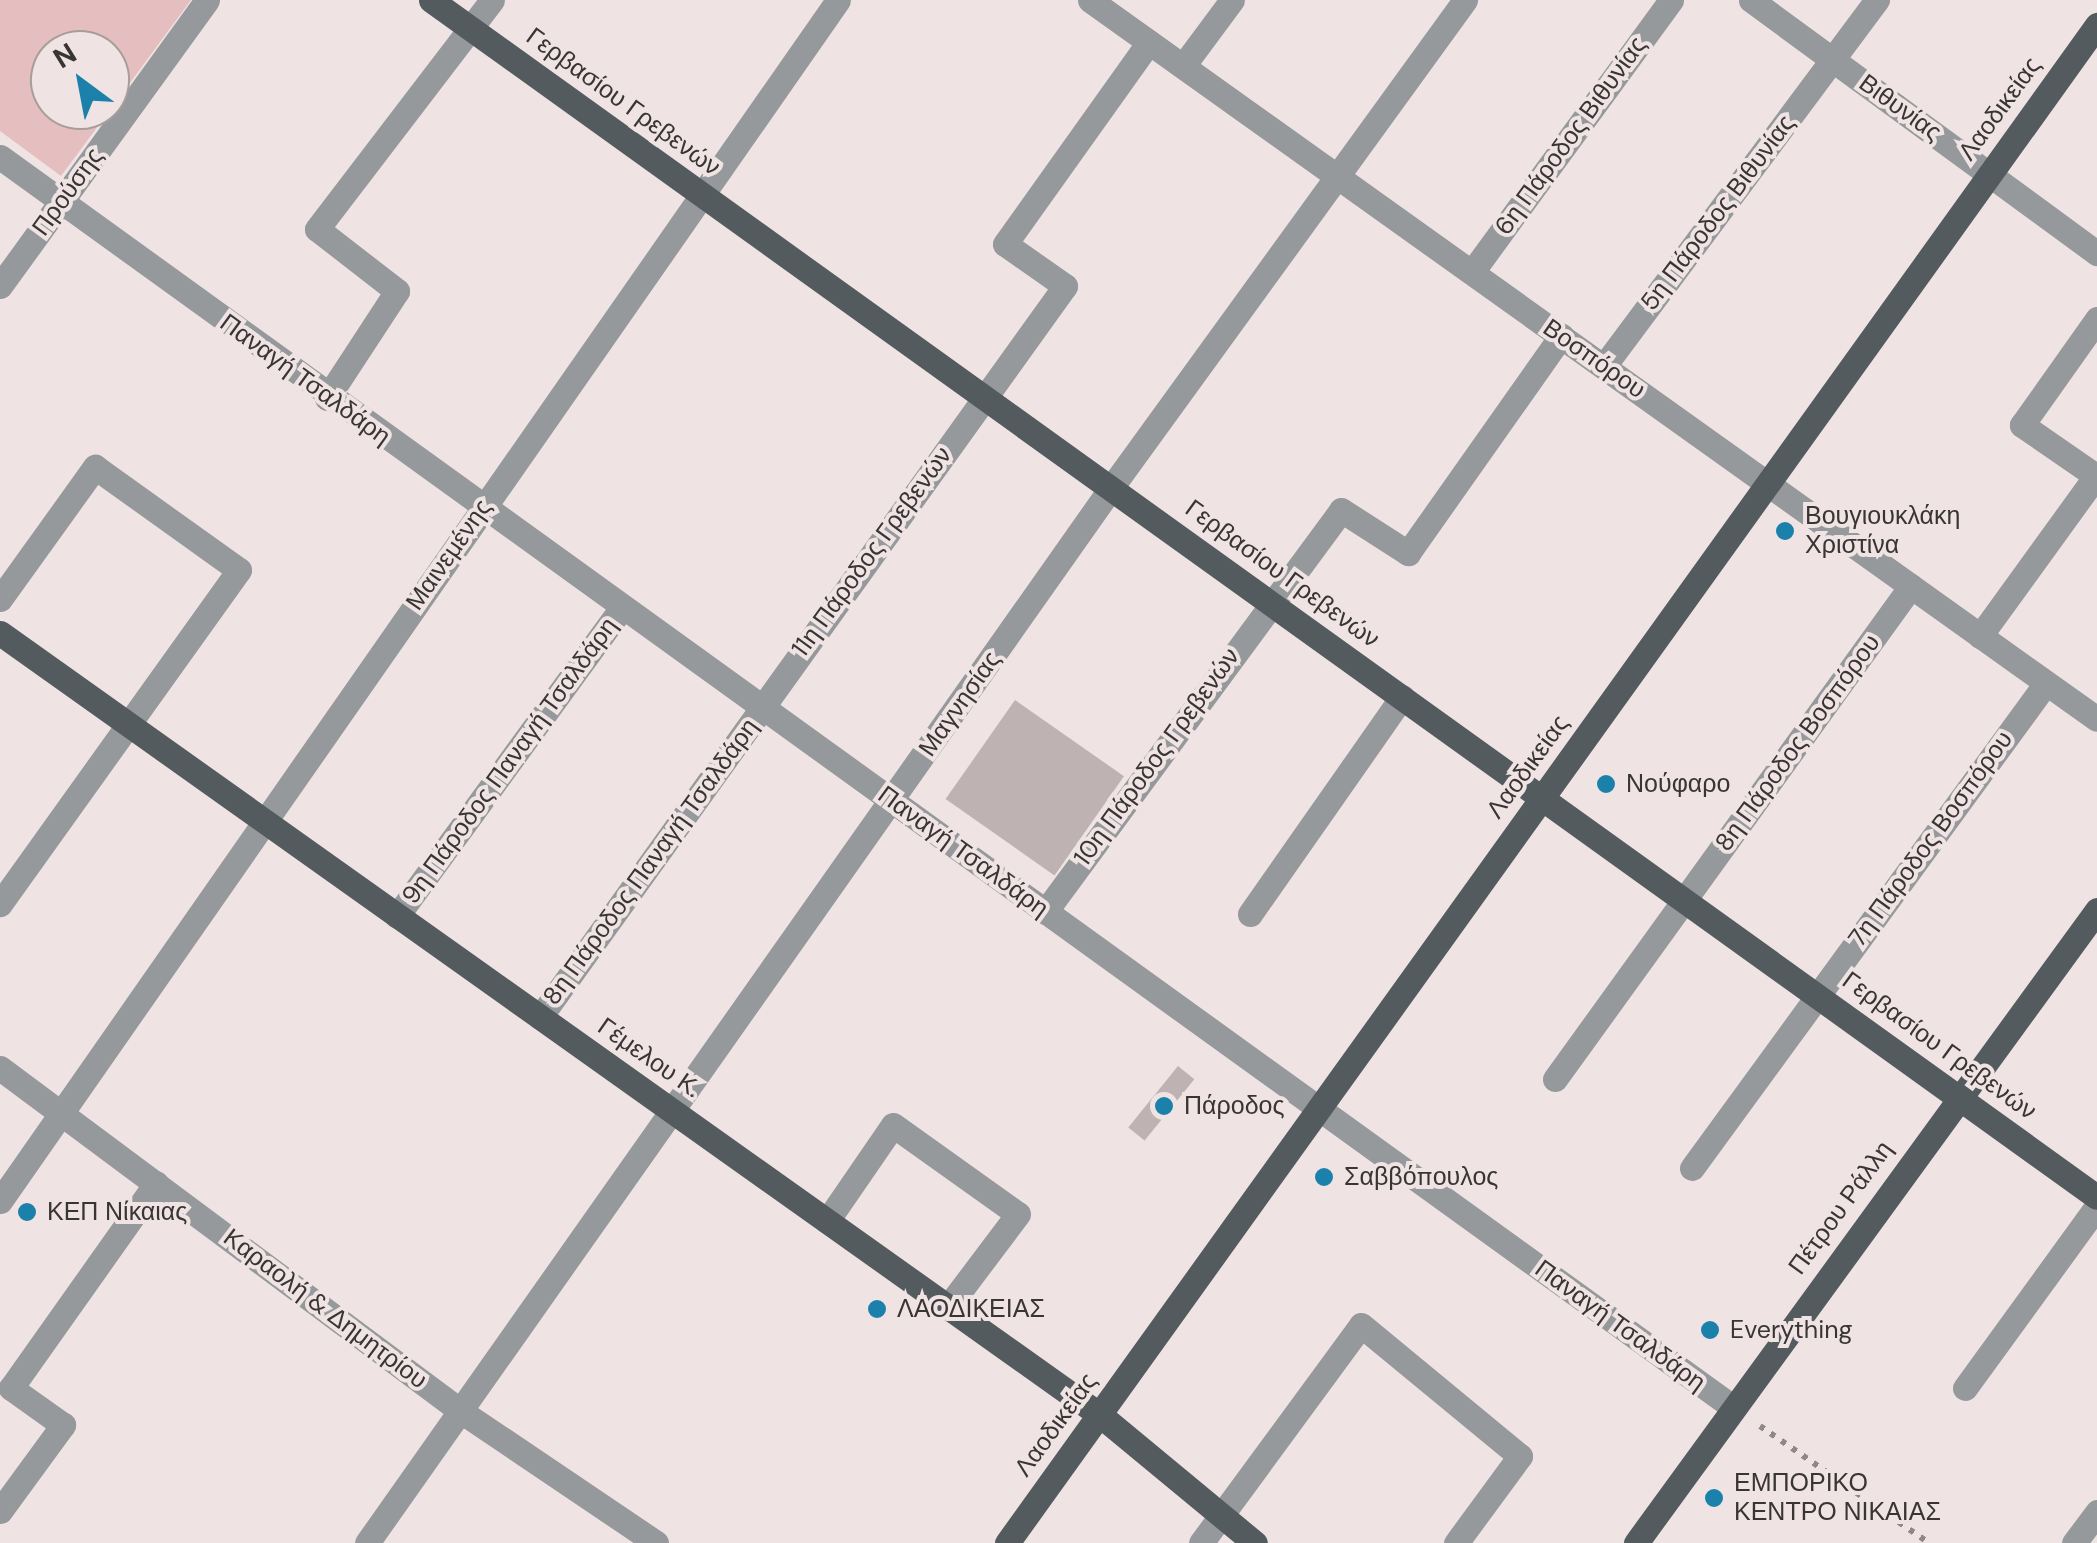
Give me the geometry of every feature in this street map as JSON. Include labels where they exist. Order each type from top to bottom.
[{"type":"main road","name":"Γερβασίου Γρεβενών","points":[[430,0],[2097,1197]]},
{"type":"main road","name":"Λαοδικείας","points":[[1007,1543],[2097,25]]},
{"type":"main road","name":"Γέμελου Κ.","points":[[0,633],[1100,1415],[1255,1543]]},
{"type":"main road","name":"Πέτρου Ράλλη","points":[[1636,1543],[2097,910]]},
{"type":"street","name":"Προύσης","points":[[0,286],[206,0]]},
{"type":"street","points":[[327,398],[397,291],[318,229],[492,0]]},
{"type":"street","name":"Μαινεμένης","points":[[0,1201],[838,0]]},
{"type":"street","name":"Βοσπόρου","points":[[1090,0],[2097,719]]},
{"type":"street","points":[[1182,66],[1232,0]]},
{"type":"street","name":"Μαγνησίας","points":[[367,1543],[1111,488],[1465,0]]},
{"type":"street","name":"6η Πάροδος Βιθυνίας","points":[[1472,272],[1671,0]]},
{"type":"street","name":"Βιθυνίας","points":[[1751,0],[2097,252]]},
{"type":"street","name":"5η Πάροδος Βιθυνίας","points":[[1604,366],[1877,0]]},
{"type":"street","name":"11η Πάροδος Γρεβενών","points":[[761,707],[1066,286],[1005,244],[1150,42]]},
{"type":"street","name":"Παναγή Τσαλδάρη","points":[[0,157],[327,398],[1734,1408]]},
{"type":"street","points":[[1980,636],[2096,476],[2022,425],[2097,318]]},
{"type":"street","name":"10η Πάροδος Γρεβενών","points":[[1045,912],[1341,510],[1408,553],[1561,336]]},
{"type":"street","points":[[0,598],[95,467],[240,570],[0,904]]},
{"type":"street","name":"8η Πάροδος Βοσπόρου","points":[[1555,1079],[1911,586]]},
{"type":"street","name":"9η Πάροδος Παναγή Τσαλδάρη","points":[[398,916],[622,607]]},
{"type":"street","name":"7η Πάροδος Βοσπόρου","points":[[1692,1168],[2046,683]]},
{"type":"street","points":[[1250,914],[1402,697]]},
{"type":"street","name":"8η Πάροδος Παναγή Τσαλδάρη","points":[[540,1016],[761,707]]},
{"type":"street","name":"Καραολή & Δημητρίου","points":[[0,1068],[64,1112],[617,1533],[656,1543]]},
{"type":"street","points":[[826,1221],[893,1124],[1018,1214],[948,1307]]},
{"type":"street","points":[[0,1511],[63,1425],[10,1388],[156,1182]]},
{"type":"street","points":[[1966,1388],[2097,1206]]},
{"type":"street","points":[[1200,1543],[1361,1326],[1520,1456],[1456,1543]]},
{"type":"street","points":[[2074,1543],[2097,1512]]},
{"type":"path","points":[[1734,1408],[1929,1543]]},
{"type":"shaded area","points":[[0,0],[191,0],[130,83],[130,30],[30,30],[30,130],[95,130],[61,176],[0,131]]},
{"type":"building","points":[[1015,700],[1124,776],[1055,875],[946,799]]},
{"type":"building","name":"Πάροδος","points":[[1178,1066],[1194,1079],[1145,1141],[1128,1127]]},
{"type":"place","name":"Βουγιουκλάκη Χριστίνα","points":[[1785,531]]},
{"type":"place","name":"Νούφαρο","points":[[1606,784]]},
{"type":"place","name":"Πάροδος","points":[[1164,1106]]},
{"type":"place","name":"Σαββόπουλος","points":[[1324,1177]]},
{"type":"place","name":"ΚΕΠ Νίκαιας","points":[[27,1212]]},
{"type":"place","name":"ΛΑΟΔΙΚΕΙΑΣ","points":[[877,1309]]},
{"type":"place","name":"Everything","points":[[1710,1330]]},
{"type":"place","name":"ΕΜΠΟΡΙΚΟ ΚΕΝΤΡΟ ΝΙΚΑΙΑΣ","points":[[1714,1498]]}]
